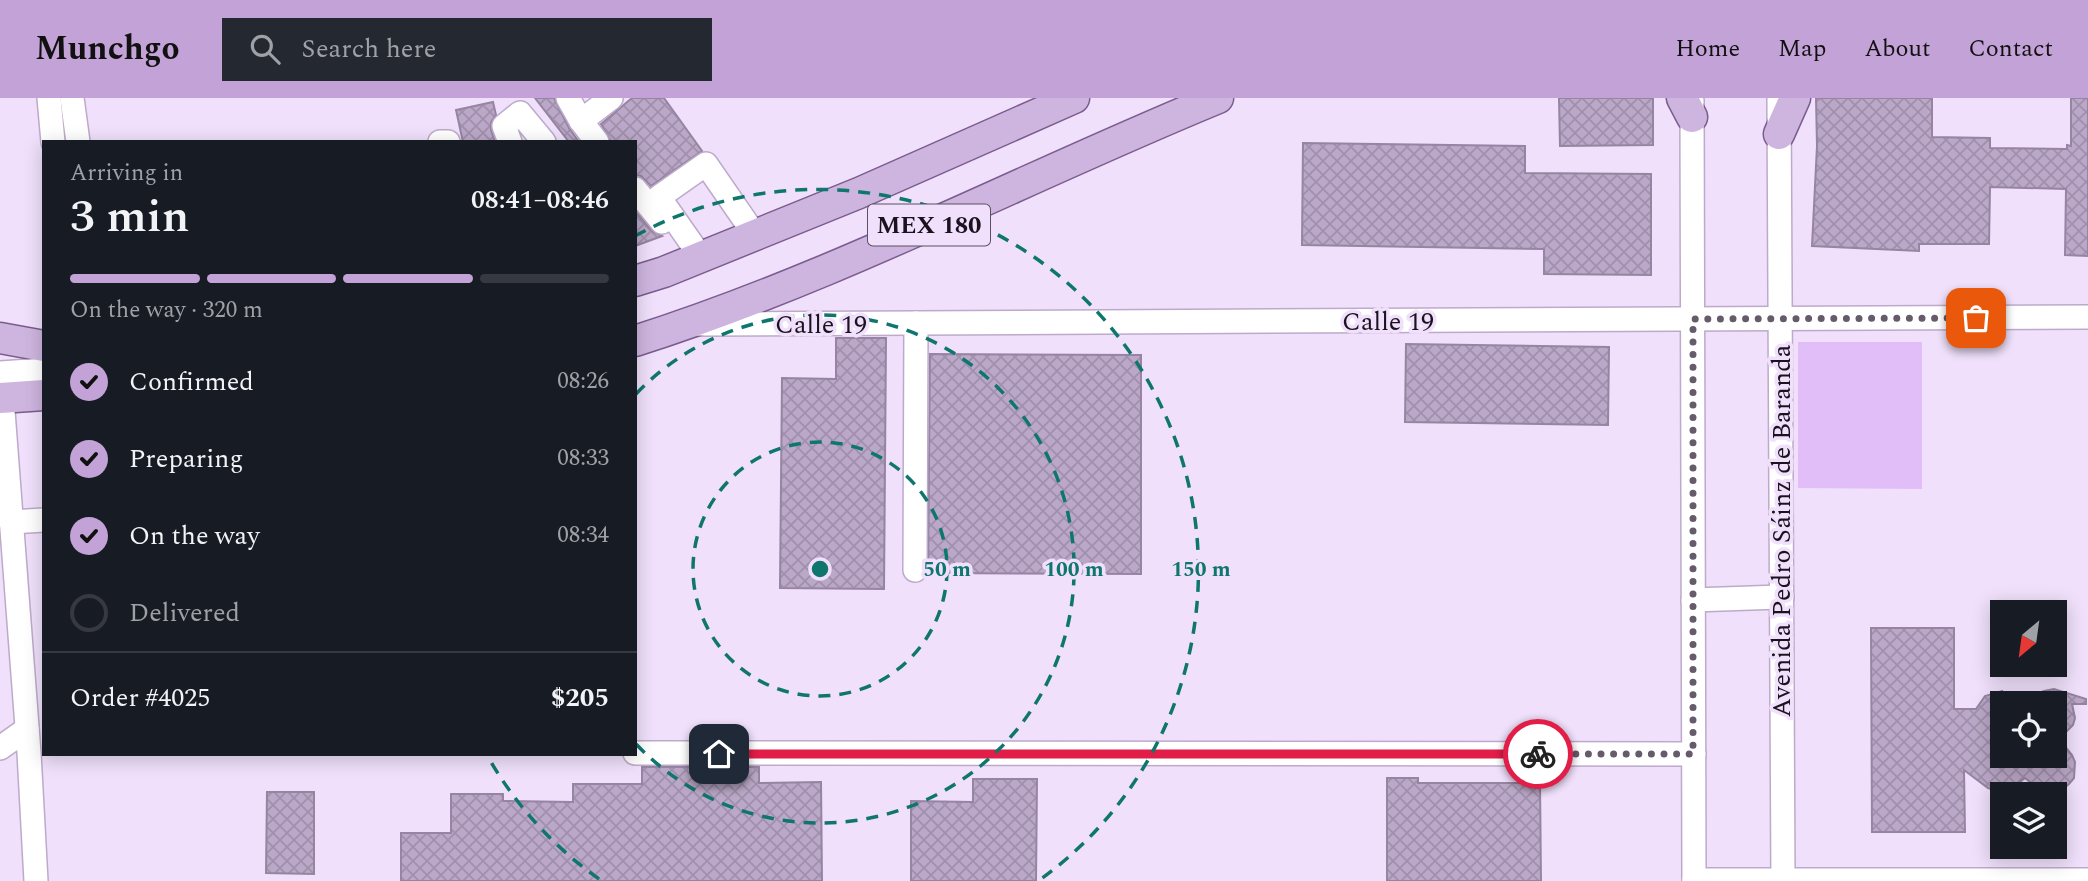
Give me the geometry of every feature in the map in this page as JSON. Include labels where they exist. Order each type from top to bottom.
[{"type":"main road","name":"MEX 180","points":[[637,280],[859,193],[1074,98]]},
{"type":"main road","name":"MEX 180","points":[[637,340],[688,324],[956,214],[1218,98]]},
{"type":"main road","points":[[1779,134],[1795,98]]},
{"type":"main road","points":[[0,338],[42,346]]},
{"type":"main road","points":[[0,357],[42,354]]},
{"type":"main road","points":[[1,390],[42,395]]},
{"type":"street","points":[[49,98],[53,140]]},
{"type":"street","points":[[72,98],[77,140]]},
{"type":"street","points":[[568,98],[580,121],[595,140]]},
{"type":"street","points":[[580,121],[611,98]]},
{"type":"street","name":"Avenida Pedro Sáinz de Baranda","points":[[1779,98],[1783,880]]},
{"type":"street","points":[[1689,104],[1693,319],[1694,880],[2088,880]]},
{"type":"street","points":[[509,140],[504,126],[520,113],[542,140]]},
{"type":"street","points":[[697,258],[659,197],[706,164],[755,235]]},
{"type":"street","points":[[637,191],[697,258]]},
{"type":"street","name":"Calle 19","points":[[688,324],[2088,317]]},
{"type":"street","points":[[915,570],[916,323]]},
{"type":"street","points":[[36,881],[36,754],[27,729],[1,390],[42,371]]},
{"type":"street","points":[[11,522],[42,520]]},
{"type":"street","points":[[1693,600],[1782,597]]},
{"type":"street","points":[[0,748],[27,729]]},
{"type":"street","points":[[637,754],[1693,754]]},
{"type":"shaded area","points":[[1798,342],[1922,342],[1922,489],[1798,488]]},
{"type":"building","points":[[535,98],[554,98],[578,140],[567,140]]},
{"type":"building","points":[[632,98],[664,98],[702,151],[651,186],[637,175],[637,140],[610,140],[601,124]]},
{"type":"building","points":[[1559,98],[1653,98],[1653,145],[1560,146]]},
{"type":"building","points":[[1816,98],[1932,98],[1932,137],[1990,138],[1990,148],[2067,149],[2067,145],[2071,146],[2071,98],[2088,98],[2088,256],[2065,255],[2066,189],[1990,187],[1989,244],[1919,244],[1919,251],[1812,246],[1817,146]]},
{"type":"building","points":[[493,102],[496,115],[491,122],[491,130],[494,140],[463,140],[456,110]]},
{"type":"building","points":[[1303,143],[1525,146],[1525,173],[1651,174],[1651,275],[1544,274],[1544,249],[1302,245]]},
{"type":"building","points":[[637,213],[652,231],[662,236],[637,245]]},
{"type":"building","points":[[836,338],[886,338],[884,589],[780,588],[782,378],[836,379]]},
{"type":"building","points":[[1406,344],[1609,347],[1608,425],[1405,422]]},
{"type":"building","points":[[930,354],[1141,355],[1141,574],[928,573]]},
{"type":"building","points":[[1871,628],[1954,628],[1954,709],[1976,709],[1985,696],[1990,695],[1990,768],[2067,768],[2067,749],[2075,762],[2074,778],[2067,786],[2067,782],[2030,782],[2025,778],[2020,782],[1990,782],[1990,789],[1964,770],[1965,832],[1872,832]]},
{"type":"building","points":[[2067,693],[2086,699],[2086,704],[2072,704],[2075,718],[2067,731]]},
{"type":"building","points":[[642,767],[759,767],[759,783],[821,782],[822,881],[401,881],[401,833],[451,833],[451,794],[503,794],[503,801],[573,802],[573,784],[642,784]]},
{"type":"building","points":[[1387,778],[1418,778],[1418,783],[1540,783],[1541,881],[1387,881]]},
{"type":"building","points":[[973,779],[1037,779],[1036,881],[911,881],[911,801],[973,802]]},
{"type":"building","points":[[267,792],[314,792],[314,874],[266,873]]},
{"type":"way so far","points":[[1538,754],[1693,754],[1693,319],[1976,318]]},
{"type":"route","points":[[719,754],[1538,754]]}]
